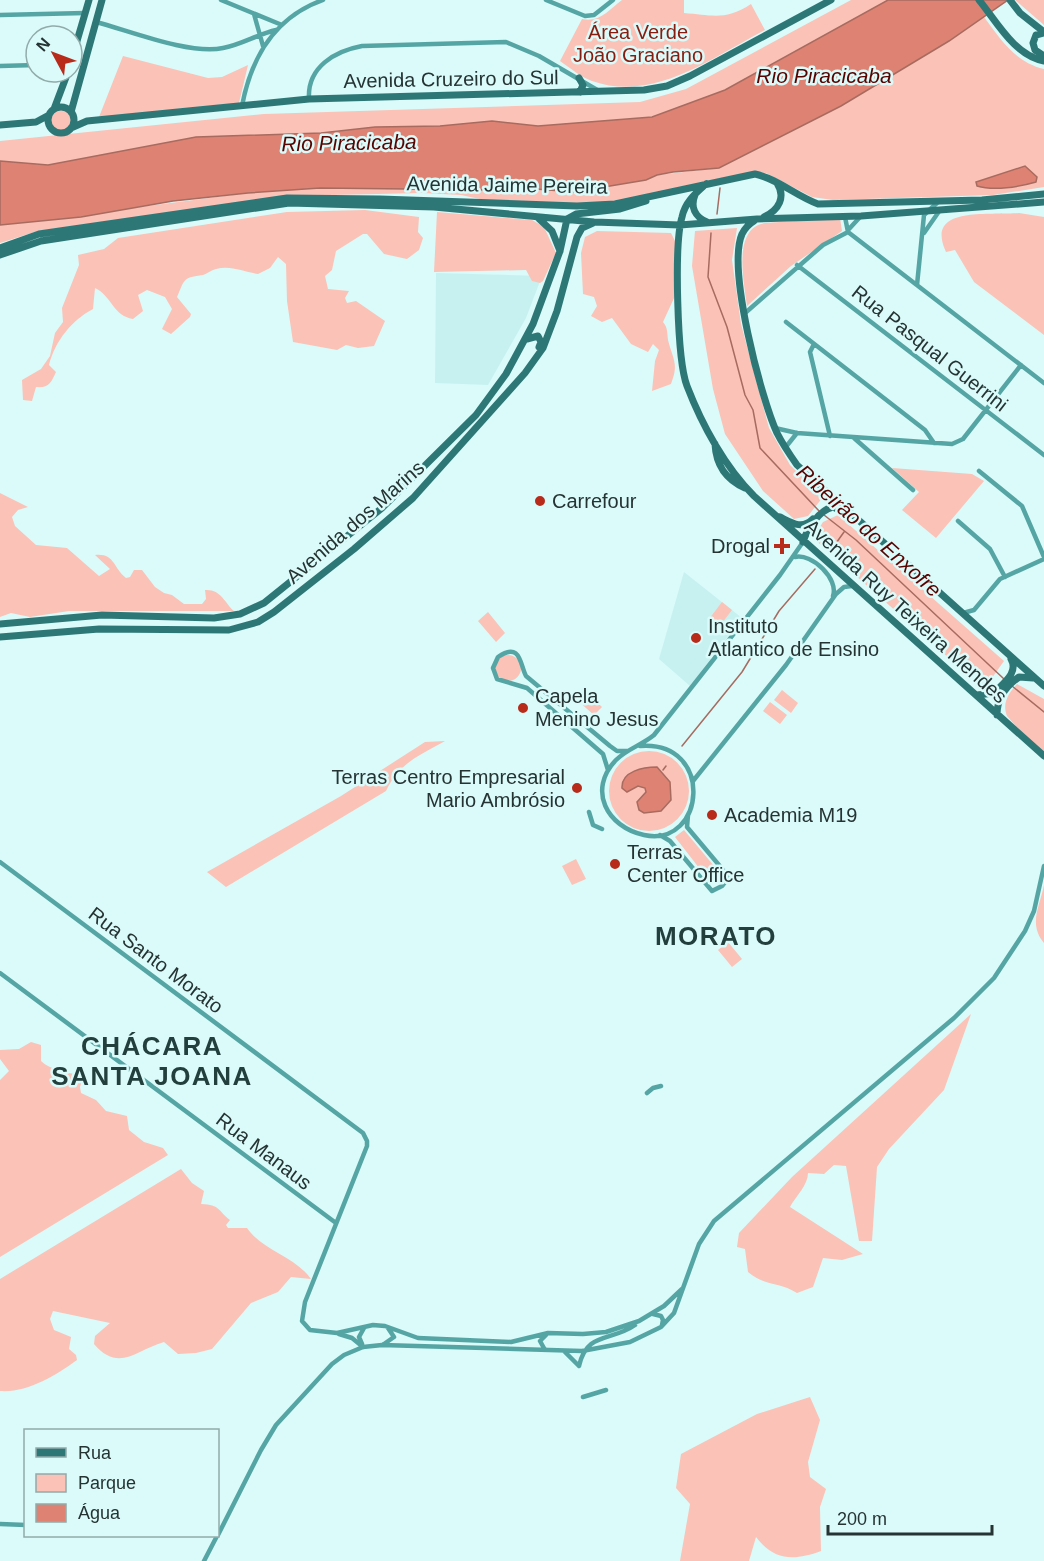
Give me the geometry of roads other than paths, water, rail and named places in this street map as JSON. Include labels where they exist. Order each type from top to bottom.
[{"type":"main road","points":[[82,24],[89,0]]},
{"type":"main road","points":[[36,122],[63,132],[71,128],[74,120],[72,113],[74,99],[102,0]]},
{"type":"main road","name":"Avenida Cruzeiro do Sul","points":[[71,128],[87,121],[309,99],[600,92],[667,86],[831,0]]},
{"type":"main road","points":[[980,0],[1023,52],[1044,62]]},
{"type":"main road","points":[[1010,0],[1019,12],[1044,32]]},
{"type":"main road","points":[[1044,32],[1036,35],[1033,40],[1035,50],[1044,56]]},
{"type":"main road","points":[[579,78],[583,86],[580,92]]},
{"type":"main road","points":[[51,128],[51,113],[65,84]]},
{"type":"main road","points":[[62,93],[66,99],[74,99]]},
{"type":"main road","points":[[0,125],[36,122],[60,107],[87,121]]},
{"type":"main road","name":"Avenida Jaime Pereira","points":[[0,248],[39,234],[287,198],[369,198],[577,206],[615,204],[708,182],[755,174],[776,181],[801,198],[818,204],[938,202],[1044,194]]},
{"type":"main road","points":[[776,181],[781,189],[780,204],[775,211],[747,225],[741,235],[739,273],[744,314],[762,390],[775,428],[785,448],[797,465],[1044,686]]},
{"type":"main road","name":"Avenida Ruy Teixeira Mendes","points":[[708,182],[686,207],[680,225],[679,321],[687,386],[715,441],[747,489],[802,542],[1044,756]]},
{"type":"main road","points":[[697,192],[693,198],[695,214],[709,223]]},
{"type":"main road","points":[[567,219],[585,212],[620,209],[662,194]]},
{"type":"main road","name":"Avenida Jaime Pereira","points":[[0,255],[40,241],[289,203],[327,202],[529,214],[594,222],[680,225],[757,219],[861,216],[1044,202]]},
{"type":"main road","points":[[529,214],[546,223],[560,251]]},
{"type":"main road","name":"Avenida dos Marins","points":[[0,624],[91,615],[214,618],[240,614],[264,603],[363,523],[476,415],[518,355],[525,340],[560,251],[567,219]]},
{"type":"main road","name":"Avenida dos Marins","points":[[0,638],[99,629],[229,630],[258,621],[274,612],[372,534],[423,487],[535,361],[543,348],[557,311],[577,237],[582,228],[594,222]]},
{"type":"main road","points":[[525,340],[532,336],[540,337],[541,342],[535,361]]},
{"type":"main road","points":[[518,355],[515,368],[518,372],[525,373]]},
{"type":"main road","points":[[423,487],[418,478],[426,463]]},
{"type":"main road","points":[[802,542],[810,524],[828,500],[827,492]]},
{"type":"main road","points":[[824,508],[836,507],[859,520]]},
{"type":"main road","points":[[772,513],[797,525],[810,524]]},
{"type":"main road","points":[[363,523],[372,534]]},
{"type":"main road","points":[[346,537],[354,549]]},
{"type":"main road","points":[[1009,655],[1016,674]]},
{"type":"main road","points":[[1016,674],[1036,679]]},
{"type":"main road","points":[[997,715],[996,696],[1016,674]]},
{"type":"main road","points":[[975,694],[996,696]]},
{"type":"street","points":[[221,0],[282,25]]},
{"type":"street","points":[[242,106],[246,83],[263,47],[282,25],[312,4],[323,0]]},
{"type":"street","points":[[546,0],[585,16],[594,15],[613,0]]},
{"type":"street","points":[[0,15],[85,13]]},
{"type":"street","points":[[254,14],[263,47]]},
{"type":"street","points":[[96,22],[204,50],[226,48],[258,34],[276,30]]},
{"type":"street","points":[[309,99],[308,92],[318,68],[339,50],[362,46],[506,42],[539,56],[600,92]]},
{"type":"street","points":[[0,66],[24,65]]},
{"type":"street","points":[[917,285],[926,211],[938,202]]},
{"type":"street","points":[[923,235],[941,210]]},
{"type":"street","points":[[744,314],[797,265],[823,245],[848,231],[861,216]]},
{"type":"street","points":[[845,217],[848,231],[1044,383]]},
{"type":"street","name":"Rua Pasqual Guerrini","points":[[797,265],[1044,455]]},
{"type":"street","points":[[786,322],[926,430],[934,443]]},
{"type":"street","points":[[814,344],[810,352],[830,436]]},
{"type":"street","points":[[775,428],[830,436],[958,443],[1021,365]]},
{"type":"street","points":[[785,448],[797,433]]},
{"type":"street","points":[[852,437],[913,490]]},
{"type":"street","points":[[963,613],[974,610],[1005,576],[1044,558],[1022,506],[980,471]]},
{"type":"street","points":[[958,521],[990,549],[1005,576]]},
{"type":"street","points":[[524,672],[617,751],[627,751],[640,746],[654,735],[794,558],[802,542]]},
{"type":"street","points":[[794,558],[806,557],[831,578],[835,589],[830,601]]},
{"type":"street","points":[[693,782],[786,665],[830,601],[841,588],[853,586]]},
{"type":"street","points":[[973,621],[974,610]]},
{"type":"street","points":[[512,683],[524,672],[524,664],[517,655],[509,652],[498,657],[493,672],[497,679],[504,683],[527,688],[603,754],[608,771]]},
{"type":"street","points":[[627,751],[608,771],[604,784],[604,800],[611,819],[634,832],[660,835],[670,841],[712,891],[722,886],[729,877],[687,827],[688,815],[693,802],[693,782],[685,764],[673,753],[659,746],[640,746]]},
{"type":"street","points":[[589,812],[593,825],[602,829]]},
{"type":"street","points":[[660,835],[677,827],[688,815]]},
{"type":"street","points":[[0,871],[1,863]]},
{"type":"street","name":"Rua Santo Morato","points":[[1,863],[363,1133],[368,1141],[367,1146],[305,1302],[302,1321],[310,1330],[337,1333]]},
{"type":"street","points":[[220,1523],[276,1425],[332,1364],[363,1347],[382,1345],[582,1352],[614,1347],[661,1328],[674,1313],[699,1244],[714,1221],[954,1018],[994,978],[1025,931],[1034,911],[1044,866]]},
{"type":"street","name":"Rua Manaus","points":[[0,973],[336,1223]]},
{"type":"street","points":[[647,1093],[661,1086]]},
{"type":"street","points":[[564,1352],[579,1366],[582,1352],[597,1340],[618,1333],[664,1306],[684,1287]]},
{"type":"street","points":[[650,1314],[660,1316],[663,1320],[661,1328]]},
{"type":"street","points":[[337,1333],[369,1325],[385,1326],[418,1338],[511,1342],[548,1333],[583,1335],[606,1332],[639,1321]]},
{"type":"street","points":[[363,1347],[360,1332],[369,1325]]},
{"type":"street","points":[[382,1345],[392,1341],[394,1337],[385,1326]]},
{"type":"street","points":[[337,1333],[352,1338],[363,1347]]},
{"type":"street","points":[[544,1350],[540,1341],[548,1333]]},
{"type":"street","points":[[583,1397],[606,1390]]},
{"type":"street","points":[[0,1524],[24,1525]]},
{"type":"street","points":[[204,1561],[216,1537]]},
{"type":"water","name":"Rio Piracicaba","points":[[888,0],[1008,0],[949,41],[841,106],[719,168],[673,172],[646,180],[574,192],[510,187],[494,190],[320,188],[173,201],[81,217],[0,225],[0,161],[48,165],[196,137],[321,133],[375,127],[440,126],[492,121],[538,126],[652,117],[725,90]]},
{"type":"water","points":[[1025,166],[1037,177],[1036,182],[1006,188],[977,186],[976,182]]},
{"type":"water","points":[[657,767],[670,782],[671,800],[661,811],[644,813],[639,810],[637,802],[646,792],[645,788],[638,786],[627,792],[622,788],[623,782],[634,771]]},
{"type":"waterway","points":[[717,214],[720,188]]},
{"type":"waterway","name":"Ribeirão do Enxofre","points":[[711,233],[708,277],[727,327],[745,395],[753,410],[760,448],[820,512]]},
{"type":"waterway","name":"Ribeirão do Enxofre","points":[[824,515],[856,540],[1004,679]]},
{"type":"waterway","points":[[829,553],[844,532]]},
{"type":"waterway","points":[[682,746],[742,672],[779,611],[815,569]]},
{"type":"waterway","name":"Ribeirão do Enxofre","points":[[1012,686],[1044,712]]},
{"type":"waterway","points":[[663,770],[666,766]]},
{"type":"place","name":"Carrefour","points":[[540,501]]},
{"type":"place","name":"Drogal","points":[[782,546]]},
{"type":"place","name":"Instituto Atlantico de Ensino","points":[[696,638]]},
{"type":"place","name":"Capela Menino Jesus","points":[[523,708]]},
{"type":"place","name":"Terras Centro Empresarial Mario Ambrósio","points":[[577,788]]},
{"type":"place","name":"Academia M19","points":[[712,815]]},
{"type":"place","name":"Terras Center Office","points":[[615,864]]},
{"type":"district","name":"MORATO","points":[[716,936]]},
{"type":"district","name":"CHÁCARA SANTA JOANA","points":[[152,1061]]},
{"type":"park label","name":"Área Verde João Graciano","points":[[638,44]]}]
